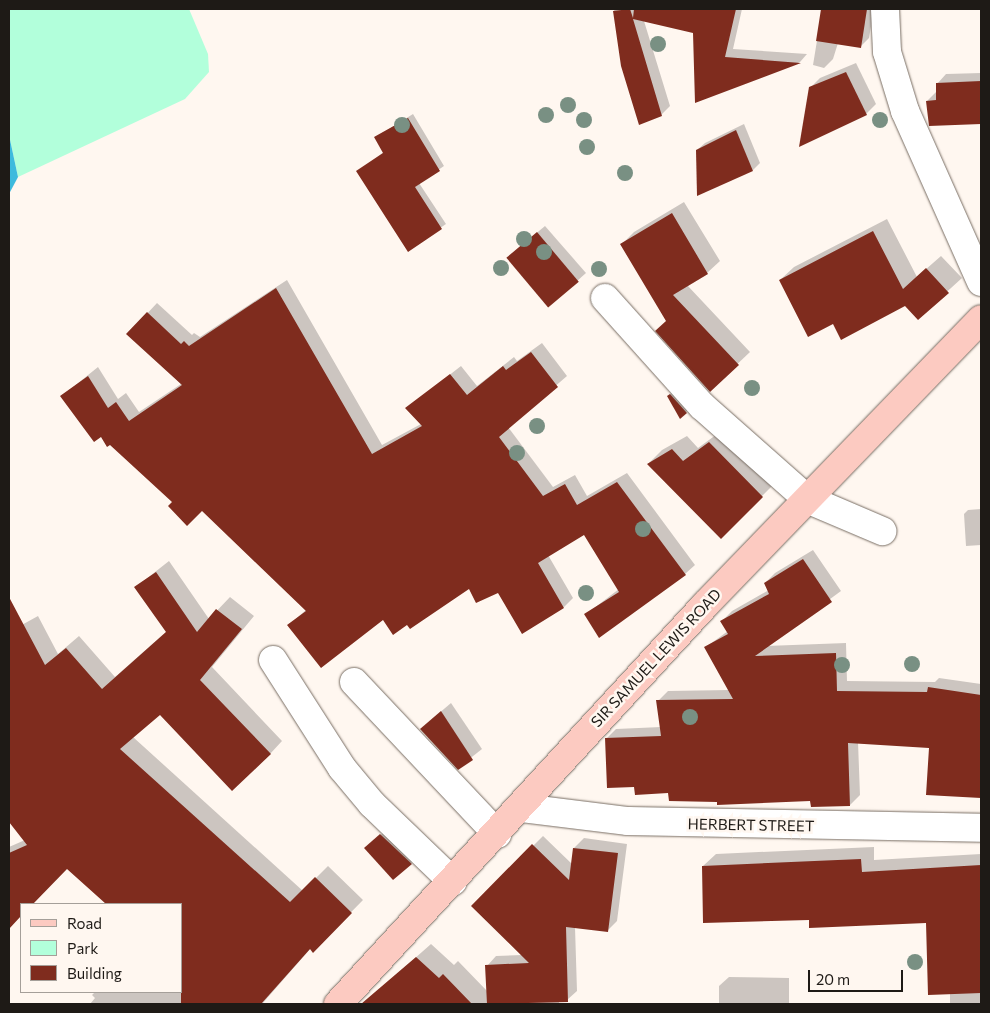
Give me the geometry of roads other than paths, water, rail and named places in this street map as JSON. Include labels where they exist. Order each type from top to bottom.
[{"type":"main road","name":"SIR SAMUEL LEWIS ROAD","points":[[338,1004],[522,808],[626,689],[980,322]]},
{"type":"street","points":[[885,9],[887,52],[905,111],[981,282]]},
{"type":"street","points":[[605,298],[702,406],[808,499],[882,531]]},
{"type":"street","points":[[273,660],[342,768],[372,804],[452,882]]},
{"type":"street","points":[[354,682],[496,834]]},
{"type":"street","name":"HERBERT STREET","points":[[522,808],[628,821],[981,828]]},
{"type":"water","points":[[9,135],[18,177],[9,194]]}]
